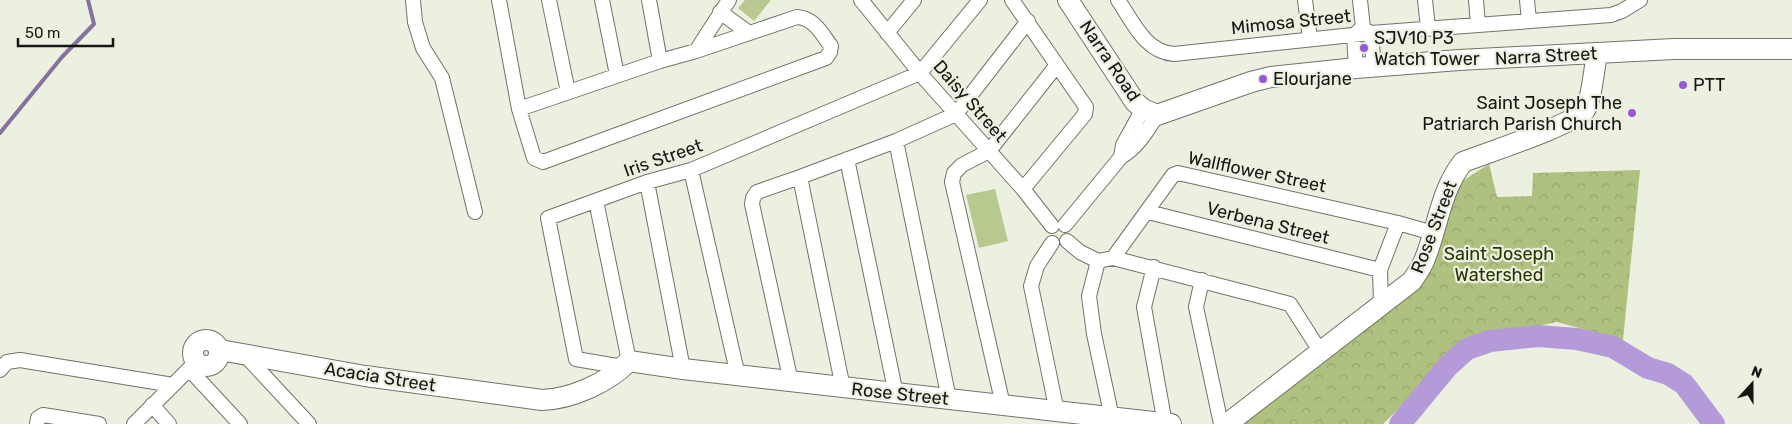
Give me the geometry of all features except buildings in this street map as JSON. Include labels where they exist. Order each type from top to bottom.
[{"type":"street","points":[[413,0],[415,22],[423,48],[442,78],[475,212]]},
{"type":"street","points":[[499,0],[519,109],[534,158],[543,162],[826,58],[831,46],[812,21],[798,17],[617,75],[519,109]]},
{"type":"street","points":[[549,0],[568,92]]},
{"type":"street","points":[[602,0],[617,75]]},
{"type":"street","points":[[649,0],[660,61]]},
{"type":"street","points":[[696,51],[729,0]]},
{"type":"street","name":"Daisy Street","points":[[861,0],[920,73],[1022,189],[1058,225]]},
{"type":"street","points":[[887,33],[914,0]]},
{"type":"street","points":[[920,73],[980,0]]},
{"type":"street","points":[[1012,0],[1086,107],[1085,114],[1022,189]]},
{"type":"street","name":"Narra Road","points":[[1068,0],[1116,75],[1136,102],[1150,112]]},
{"type":"street","name":"Mimosa Street","points":[[1118,0],[1142,36],[1157,50],[1174,54],[1362,32],[1611,15],[1640,0]]},
{"type":"street","points":[[1305,0],[1310,39]]},
{"type":"street","points":[[1360,0],[1365,67]]},
{"type":"street","points":[[1425,0],[1428,28]]},
{"type":"street","points":[[1476,0],[1478,25]]},
{"type":"street","points":[[1527,0],[1529,21]]},
{"type":"street","points":[[720,12],[749,33]]},
{"type":"street","points":[[791,382],[752,204],[753,198],[757,192],[896,141],[956,114],[1028,22]]},
{"type":"street","name":"Narra Street","points":[[1150,112],[1271,77],[1365,67],[1674,49],[1792,49]]},
{"type":"street","name":"Rose Street","points":[[1226,424],[1412,281],[1424,261],[1445,192],[1463,162],[1554,128],[1575,117],[1585,109],[1592,84],[1597,53]]},
{"type":"street","points":[[1003,405],[952,182],[954,172],[962,165],[989,151],[1057,65]]},
{"type":"street","name":"Iris Street","points":[[626,364],[576,359],[548,218],[647,182],[690,170],[920,73]]},
{"type":"street","points":[[1052,243],[1048,234],[1121,157],[1123,145],[1150,112]]},
{"type":"street","points":[[896,141],[949,399]]},
{"type":"street","points":[[847,160],[896,394]]},
{"type":"street","points":[[690,170],[738,376]]},
{"type":"street","name":"Wallflower Street","points":[[1114,258],[1173,175],[1178,173],[1398,223],[1433,233]]},
{"type":"street","points":[[800,177],[843,388]]},
{"type":"street","points":[[647,182],[683,369]]},
{"type":"street","points":[[596,201],[626,364]]},
{"type":"street","name":"Verbena Street","points":[[1148,212],[1380,270]]},
{"type":"street","points":[[1381,304],[1380,270],[1398,223]]},
{"type":"street","points":[[1052,243],[1061,244],[1067,241],[1069,234],[1058,225]]},
{"type":"street","points":[[1067,241],[1080,252],[1098,261],[1114,258],[1290,304],[1320,351]]},
{"type":"street","points":[[1052,243],[1037,266],[1031,286],[1057,412]]},
{"type":"street","points":[[1098,261],[1089,296],[1094,334],[1112,418]]},
{"type":"street","points":[[1154,267],[1144,307],[1165,424]]},
{"type":"street","points":[[1202,280],[1196,307],[1221,424]]},
{"type":"street","name":"Acacia Street","points":[[193,365],[194,348],[200,341],[210,340],[220,350],[365,376],[542,400],[555,400],[586,390],[626,364]]},
{"type":"street","points":[[245,355],[310,424]]},
{"type":"street","points":[[0,370],[7,362],[20,360],[173,385]]},
{"type":"street","name":"Rose Street","points":[[626,364],[1170,424]]},
{"type":"street","points":[[134,424],[193,365],[240,424]]},
{"type":"street","points":[[152,405],[169,424]]},
{"type":"street","points":[[37,424],[38,418],[43,416],[99,424]]},
{"type":"green space","points":[[745,0],[771,0],[754,21],[738,8]]},
{"type":"green space","name":"Saint Joseph Watershed","points":[[1489,164],[1497,197],[1532,196],[1533,173],[1640,170],[1623,340],[1557,322],[1468,340],[1383,424],[1244,424],[1417,290],[1456,185]]},
{"type":"green space","points":[[995,189],[1008,241],[979,248],[966,195]]},
{"type":"waterway","points":[[0,133],[62,57],[94,24],[88,0]]},
{"type":"waterway","points":[[1400,424],[1448,366],[1467,349],[1490,341],[1538,336],[1577,339],[1613,347],[1648,368],[1668,374],[1684,384],[1714,424]]},
{"type":"place","name":"SJV10 P3 Watch Tower","points":[[1364,48]]},
{"type":"place","name":"Elourjane","points":[[1263,79]]},
{"type":"place","name":"PTT","points":[[1683,85]]},
{"type":"place","name":"Saint Joseph The Patriarch Parish Church","points":[[1632,113]]}]
